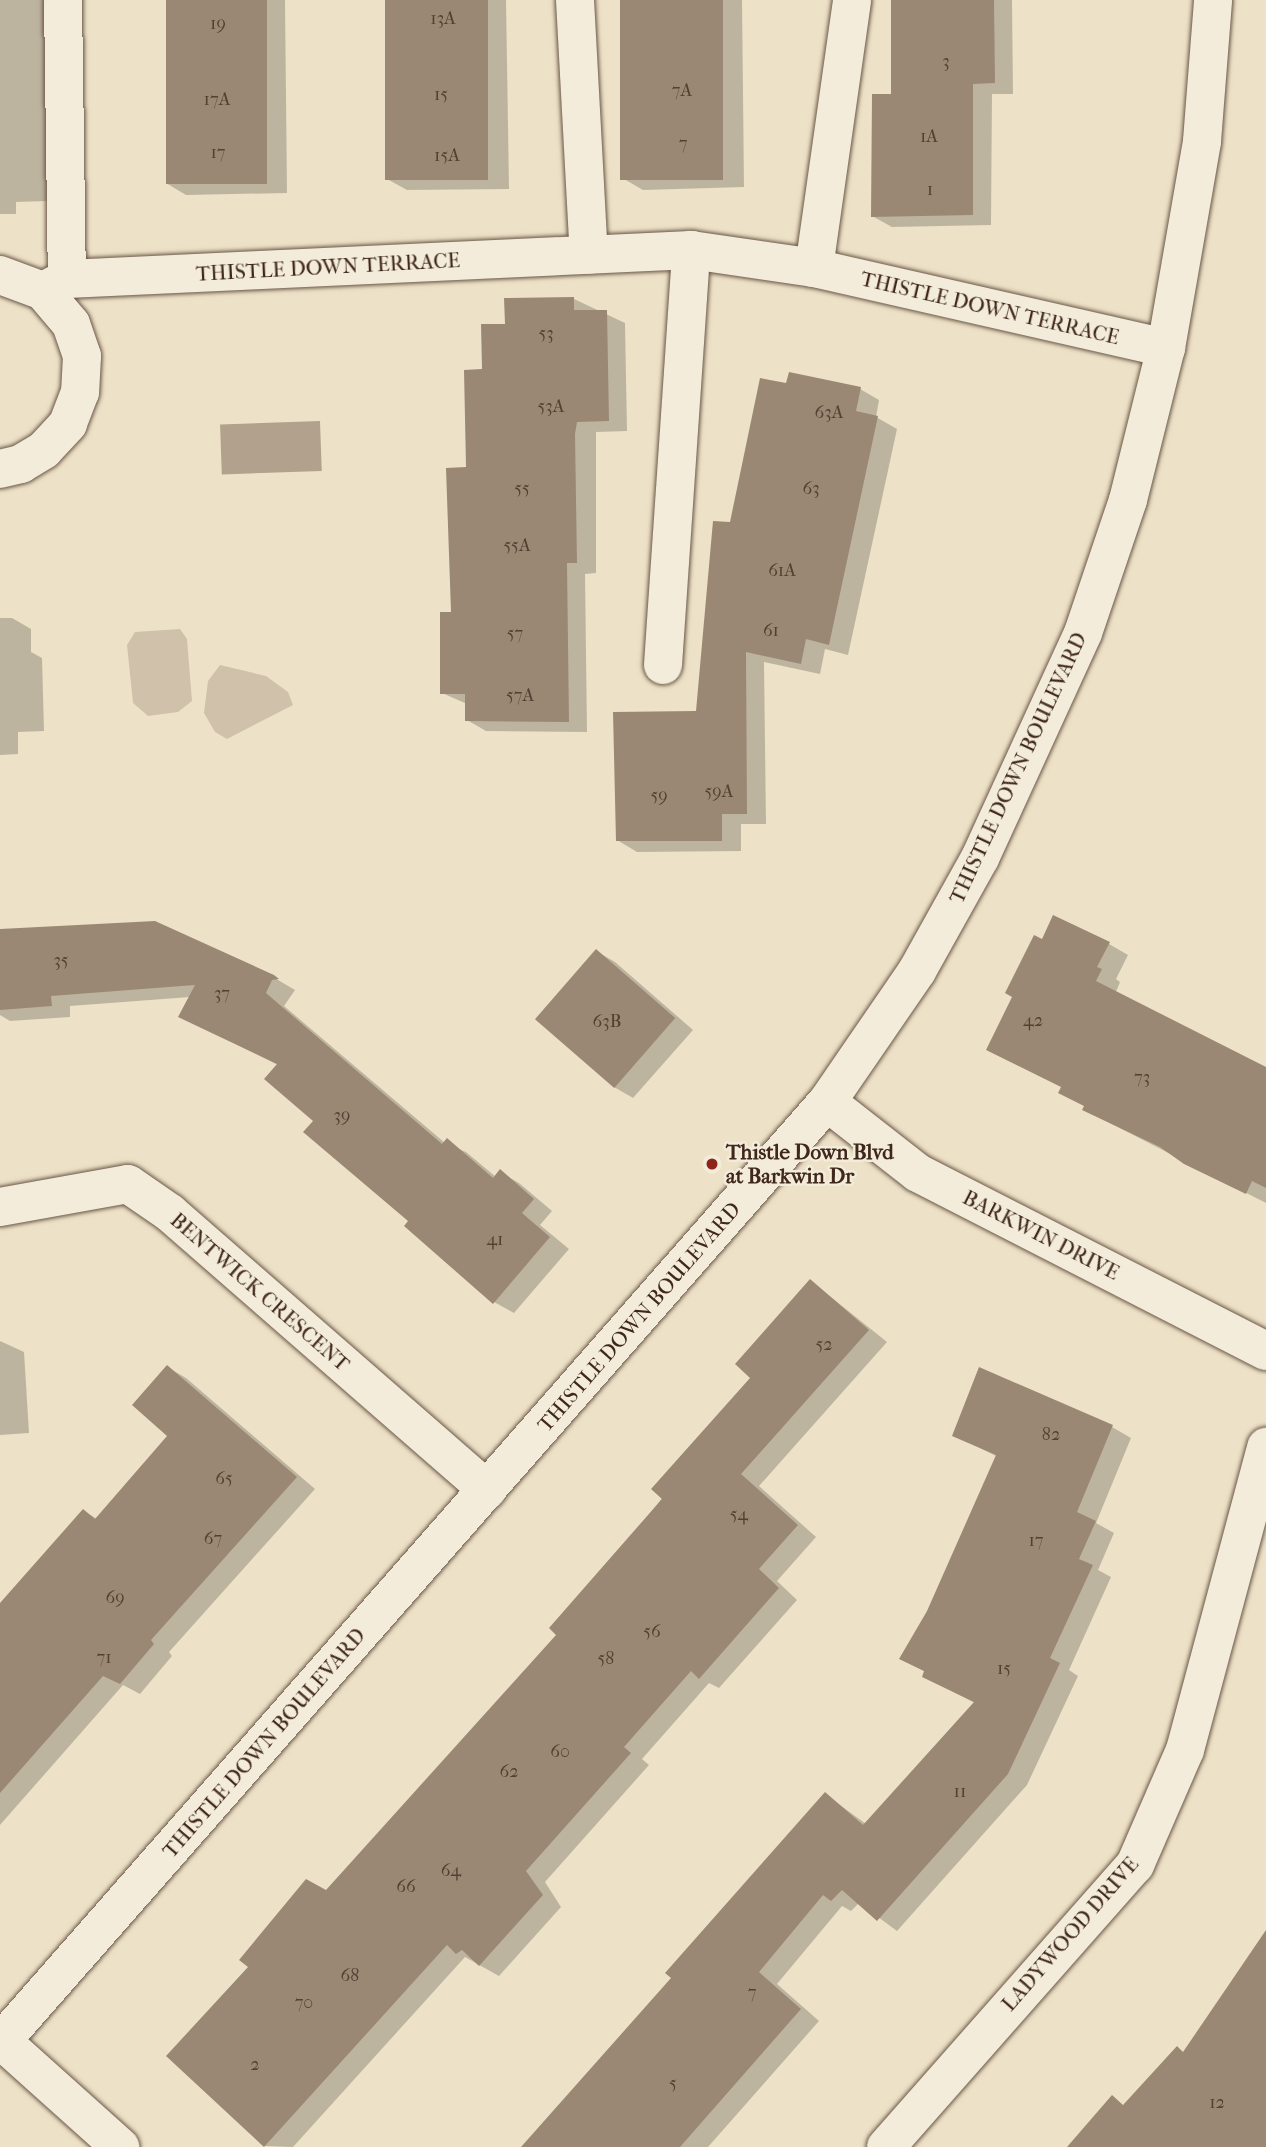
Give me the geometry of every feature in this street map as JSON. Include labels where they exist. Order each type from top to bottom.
[{"type":"street","points":[[0,469],[21,464],[44,450],[68,424],[80,392],[82,356],[55,285],[63,0]]},
{"type":"street","points":[[575,0],[589,255]]},
{"type":"street","points":[[814,268],[852,0]]},
{"type":"street","name":"THISTLE DOWN BOULEVARD","points":[[1,2042],[827,1102],[917,971],[980,858],[1083,633],[1128,500],[1166,348],[1202,141],[1213,0]]},
{"type":"street","points":[[663,665],[691,250]]},
{"type":"street","name":"THISTLE DOWN TERRACE","points":[[55,285],[691,250],[814,268],[1166,348]]},
{"type":"street","points":[[0,275],[55,285]]},
{"type":"street","name":"BARKWIN DRIVE","points":[[827,1102],[918,1173],[1266,1351]]},
{"type":"street","name":"BENTWICK CRESCENT","points":[[0,1208],[128,1184],[170,1213],[487,1490]]},
{"type":"street","name":"LADYWOOD DRIVE","points":[[886,2147],[1135,1865],[1185,1750],[1266,1447]]},
{"type":"street","points":[[1,2042],[120,2147]]},
{"type":"shaded area","points":[[320,421],[322,471],[222,474],[220,424]]},
{"type":"shaded area","points":[[180,629],[187,639],[192,701],[178,712],[148,716],[133,703],[127,645],[135,632]]},
{"type":"shaded area","points":[[220,665],[266,676],[288,692],[293,705],[227,739],[215,732],[204,713],[208,681]]},
{"type":"building","points":[[166,0],[267,0],[267,184],[166,184]]},
{"type":"building","points":[[385,0],[488,0],[488,180],[385,180]]},
{"type":"building","points":[[620,0],[723,0],[723,180],[620,180]]},
{"type":"building","points":[[891,0],[994,0],[995,83],[973,84],[973,215],[871,217],[872,94],[891,94]]},
{"type":"building","points":[[574,297],[574,310],[607,310],[609,421],[577,422],[575,434],[577,563],[567,563],[569,722],[465,721],[465,694],[440,694],[440,612],[451,612],[446,468],[466,467],[464,370],[482,369],[481,324],[505,324],[504,298]]},
{"type":"building","points":[[789,372],[861,387],[856,411],[878,416],[829,645],[806,639],[801,664],[746,652],[747,814],[722,814],[722,841],[616,841],[613,712],[696,711],[713,521],[730,522],[760,378],[786,383]]},
{"type":"building","points":[[1053,915],[1110,942],[1097,967],[1102,969],[1096,981],[1266,1067],[1266,1188],[1252,1181],[1246,1194],[1184,1164],[1160,1147],[1082,1110],[1084,1106],[1058,1093],[1061,1087],[986,1050],[1012,997],[1005,993],[1034,935],[1042,939]]},
{"type":"building","points":[[155,921],[274,975],[279,979],[272,980],[266,993],[442,1144],[447,1138],[493,1178],[500,1169],[534,1199],[522,1213],[550,1237],[493,1304],[404,1226],[408,1221],[303,1132],[313,1121],[264,1079],[277,1064],[178,1017],[195,985],[51,996],[52,1006],[0,1010],[0,929]]},
{"type":"building","points":[[596,949],[675,1018],[614,1088],[535,1019]]},
{"type":"building","points":[[810,1279],[869,1330],[741,1474],[798,1525],[759,1569],[779,1588],[699,1679],[691,1671],[624,1747],[631,1753],[526,1871],[543,1895],[479,1966],[462,1950],[456,1954],[447,1945],[264,2147],[166,2056],[248,1967],[239,1960],[306,1879],[326,1890],[556,1635],[549,1628],[662,1499],[651,1489],[750,1378],[735,1364]]},
{"type":"building","points":[[167,1365],[297,1477],[151,1640],[154,1644],[120,1684],[103,1676],[0,1793],[0,1603],[83,1509],[95,1519],[167,1436],[132,1405]]},
{"type":"building","points":[[979,1367],[1113,1425],[1077,1512],[1096,1521],[1079,1559],[1093,1565],[1050,1658],[1060,1663],[1008,1774],[877,1921],[842,1890],[831,1901],[823,1895],[759,1972],[801,2009],[680,2147],[521,2147],[671,1978],[665,1973],[825,1792],[863,1825],[974,1702],[922,1677],[924,1671],[899,1659],[927,1611],[996,1455],[952,1436]]},
{"type":"building","points":[[1266,1930],[1266,2147],[1067,2147],[1112,2095],[1123,2105],[1177,2046],[1183,2052]]},
{"type":"place","name":"Thistle Down Blvd at Barkwin Dr","points":[[712,1164]]}]
